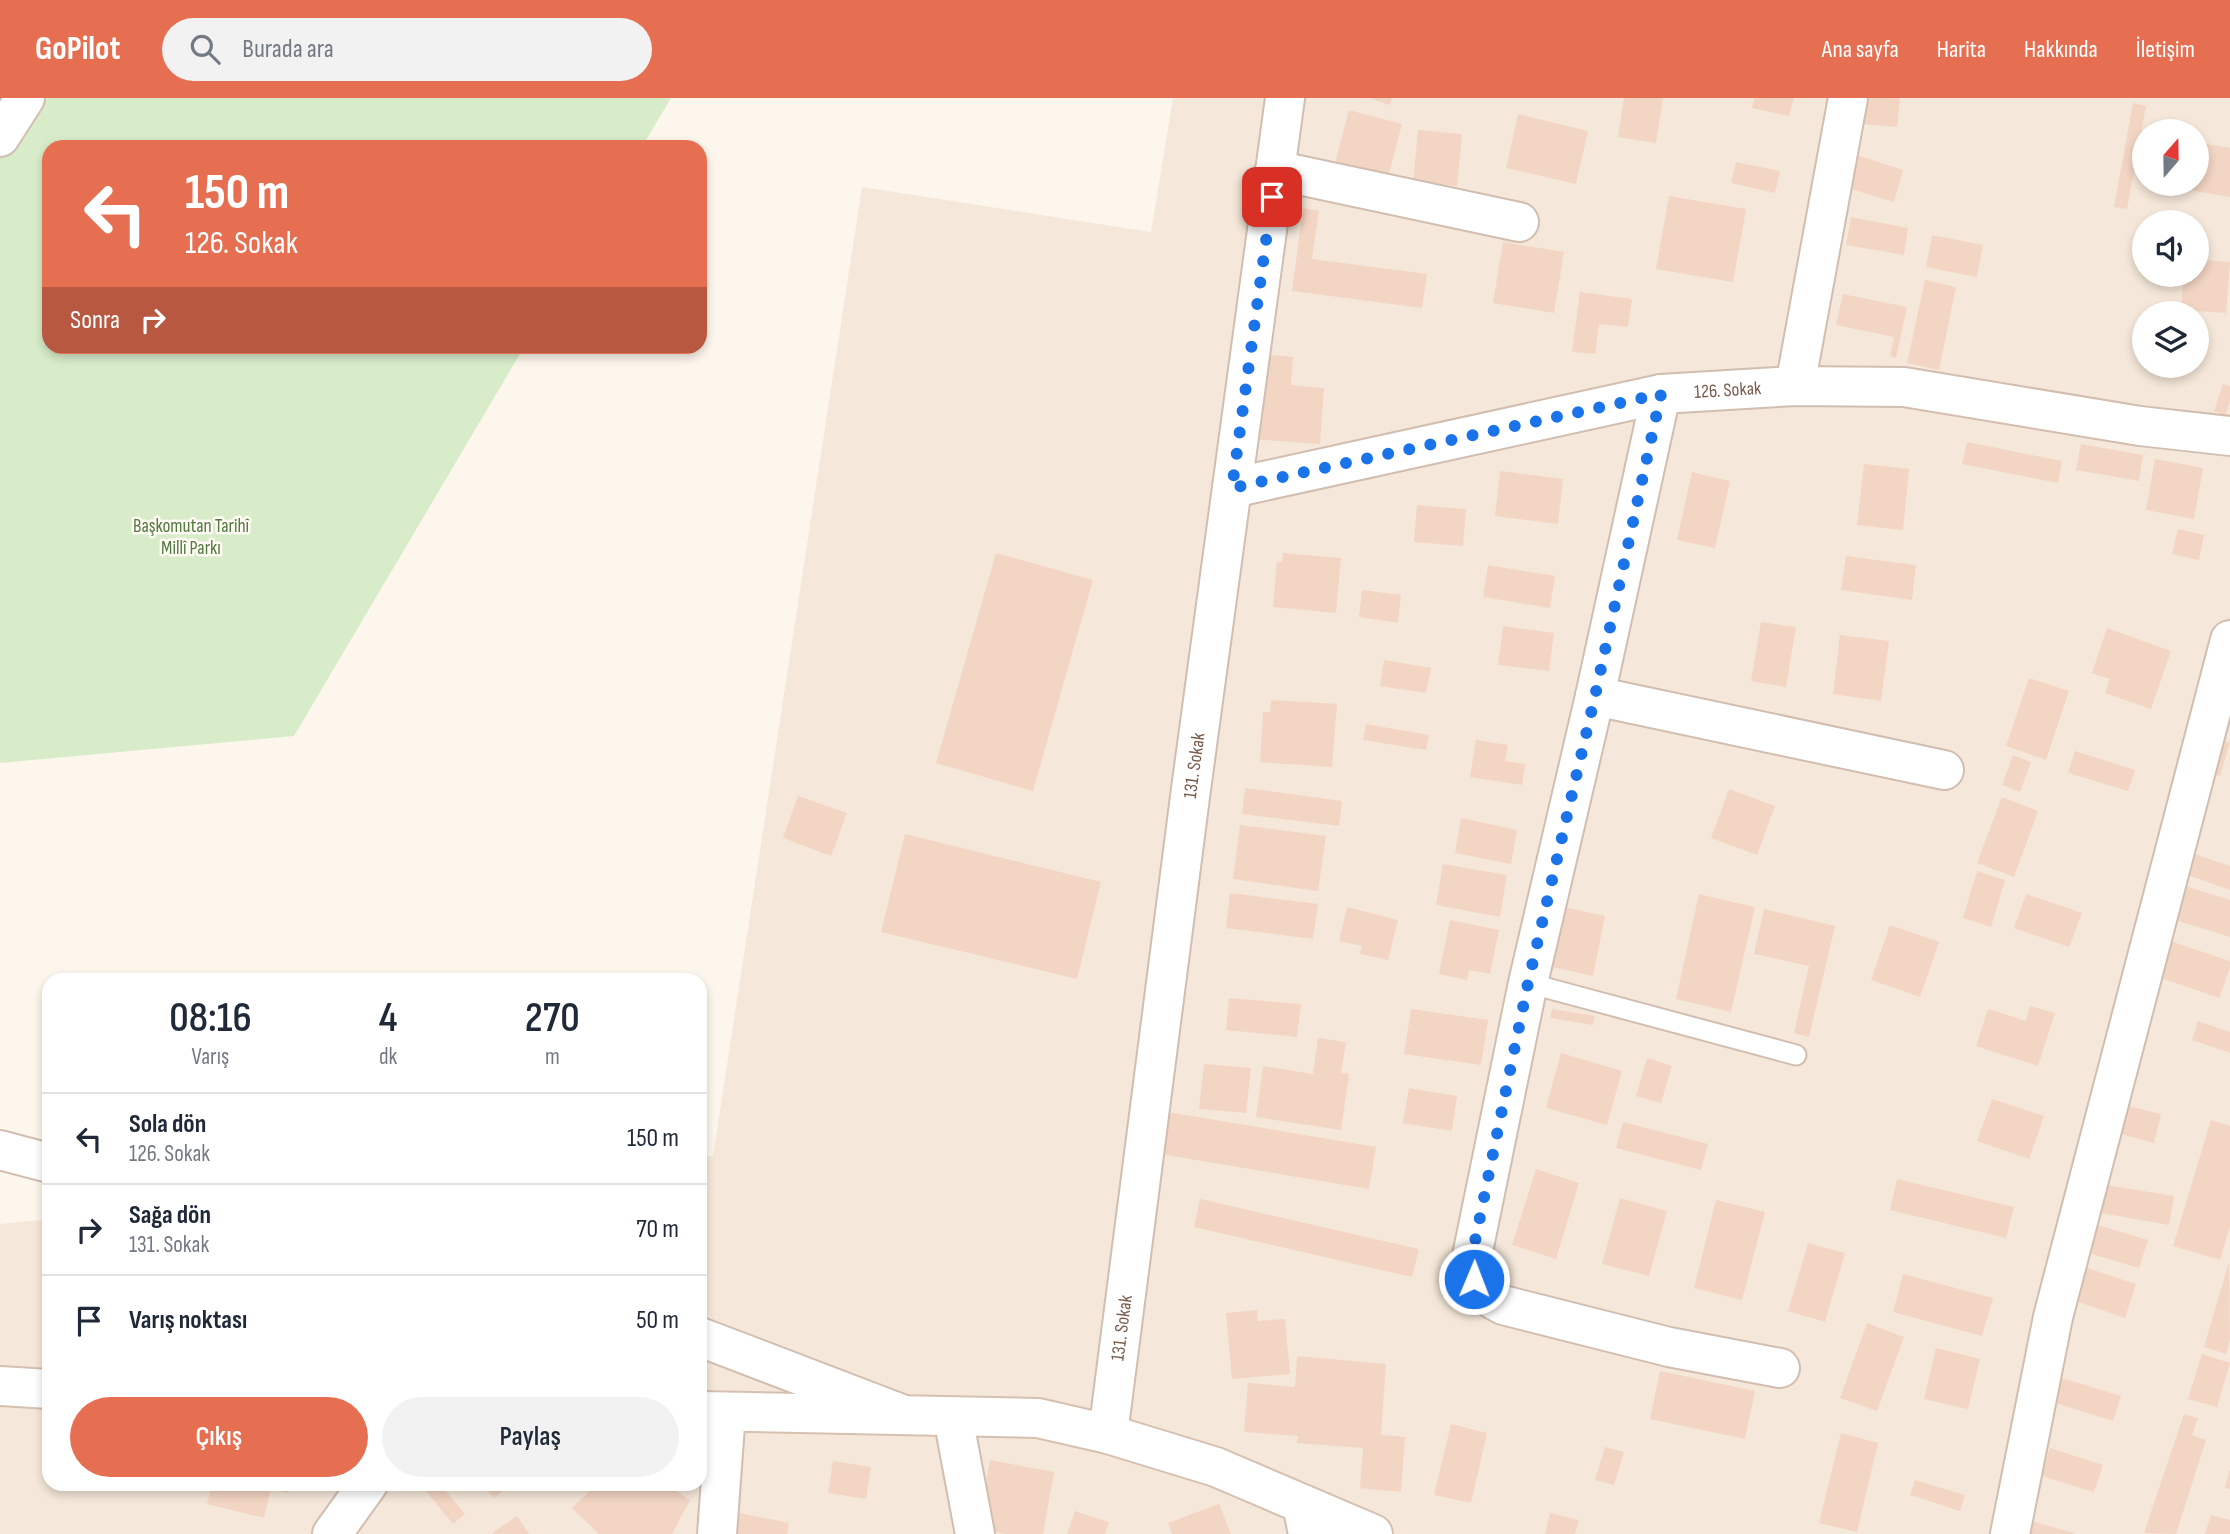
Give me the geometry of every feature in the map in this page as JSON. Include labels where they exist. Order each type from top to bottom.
[{"type":"street","points":[[0,137],[25,98]]},
{"type":"street","name":"131. Sokak","points":[[1108,1434],[1285,98]]},
{"type":"street","points":[[1795,386],[1848,98]]},
{"type":"street","points":[[1275,170],[1519,222]]},
{"type":"street","name":"126. Sokak","points":[[1232,488],[1661,394],[1795,386],[1904,387],[2140,426],[2230,436]]},
{"type":"street","points":[[1661,394],[1595,696],[1528,983],[1471,1261],[1474,1279],[1483,1295],[1503,1305],[1644,1340],[1780,1368]]},
{"type":"street","points":[[2010,1534],[2053,1317],[2230,640]]},
{"type":"street","points":[[1595,696],[1944,770]]},
{"type":"street","points":[[0,1150],[42,1161]]},
{"type":"street","points":[[707,1339],[908,1416]]},
{"type":"street","points":[[0,1387],[42,1388]]},
{"type":"street","points":[[717,1534],[713,1412],[1038,1418],[1108,1434],[1216,1468],[1305,1519],[1373,1534]]},
{"type":"street","points":[[953,1417],[975,1534]]},
{"type":"street","points":[[332,1534],[363,1491]]},
{"type":"lane","points":[[1528,983],[1796,1055]]},
{"type":"shaded area","points":[[1173,98],[2230,98],[2230,1534],[0,1534],[0,1224],[42,1220],[42,1491],[707,1491],[707,1156],[713,1156],[862,187],[1151,232]]},
{"type":"green space","name":"Başkomutan Tarihî Millî Parkı","points":[[0,98],[671,98],[646,140],[42,140],[42,354],[520,354],[294,736],[0,763]]},
{"type":"building","points":[[1369,98],[1392,98],[1390,105]]},
{"type":"building","points":[[1624,98],[1663,98],[1656,143],[1618,137]]},
{"type":"building","points":[[1754,98],[1794,98],[1789,116],[1752,108]]},
{"type":"building","points":[[1854,98],[1900,98],[1897,127],[1852,123]]},
{"type":"building","points":[[2133,103],[2146,106],[2144,119],[2132,119],[2132,182],[2127,209],[2114,207]]},
{"type":"building","points":[[1349,110],[1402,124],[1386,185],[1333,171]]},
{"type":"building","points":[[1518,114],[1588,131],[1576,184],[1506,168]]},
{"type":"building","points":[[1418,130],[1462,134],[1457,186],[1413,182]]},
{"type":"building","points":[[2209,144],[2230,148],[2230,197],[2209,193]]},
{"type":"building","points":[[1854,154],[1903,170],[1894,202],[1844,187]]},
{"type":"building","points":[[1736,162],[1780,171],[1775,193],[1731,183]]},
{"type":"building","points":[[1669,196],[1746,209],[1733,282],[1656,269]]},
{"type":"building","points":[[1303,208],[1319,211],[1312,259],[1427,274],[1422,308],[1292,291]]},
{"type":"building","points":[[1851,217],[1908,228],[1904,255],[1846,245]]},
{"type":"building","points":[[1932,235],[1983,245],[1977,277],[1926,267]]},
{"type":"building","points":[[1503,242],[1564,252],[1554,313],[1493,303]]},
{"type":"building","points":[[2209,260],[2230,262],[2226,313],[2209,312],[2209,301],[2182,301],[2183,287],[2209,287]]},
{"type":"building","points":[[1925,280],[1956,287],[1939,370],[1907,363]]},
{"type":"building","points":[[1580,292],[1632,299],[1628,327],[1599,324],[1595,354],[1572,352]]},
{"type":"building","points":[[1843,294],[1907,307],[1896,358],[1890,356],[1894,337],[1836,325]]},
{"type":"building","points":[[1254,353],[1293,357],[1291,385],[1324,388],[1320,444],[1249,439]]},
{"type":"building","points":[[2223,384],[2230,386],[2230,401],[2225,415],[2214,411]]},
{"type":"building","points":[[1967,442],[2062,461],[2058,483],[1962,464]]},
{"type":"building","points":[[2081,444],[2143,455],[2139,481],[2076,470]]},
{"type":"building","points":[[2155,459],[2203,468],[2194,519],[2146,510]]},
{"type":"building","points":[[1864,464],[1909,469],[1903,530],[1857,525]]},
{"type":"building","points":[[1500,471],[1563,479],[1558,524],[1495,516]]},
{"type":"building","points":[[1692,472],[1730,481],[1715,548],[1677,540]]},
{"type":"building","points":[[1417,505],[1466,509],[1463,546],[1414,542]]},
{"type":"building","points":[[2178,529],[2204,535],[2199,560],[2172,554]]},
{"type":"building","points":[[996,553],[1093,580],[1033,791],[936,763]]},
{"type":"building","points":[[1283,553],[1341,558],[1336,613],[1273,607],[1277,562],[1282,562]]},
{"type":"building","points":[[1846,556],[1916,565],[1912,600],[1841,590]]},
{"type":"building","points":[[1488,565],[1555,576],[1550,608],[1483,597]]},
{"type":"building","points":[[1362,590],[1401,595],[1398,623],[1359,617]]},
{"type":"building","points":[[1761,622],[1796,627],[1786,687],[1751,681]]},
{"type":"building","points":[[1503,626],[1554,633],[1549,671],[1498,665]]},
{"type":"building","points":[[2107,628],[2171,651],[2151,709],[2105,693],[2110,679],[2092,673]]},
{"type":"building","points":[[1840,635],[1889,641],[1881,701],[1833,694]]},
{"type":"building","points":[[1384,660],[1431,668],[1426,693],[1380,686]]},
{"type":"building","points":[[2029,678],[2069,691],[2046,760],[2006,746]]},
{"type":"building","points":[[1271,700],[1337,704],[1332,767],[1260,762],[1263,712],[1270,712]]},
{"type":"building","points":[[1366,724],[1429,735],[1426,750],[1363,740]]},
{"type":"building","points":[[2209,736],[2230,743],[2220,776],[2198,769]]},
{"type":"building","points":[[1476,740],[1508,745],[1505,761],[1525,764],[1522,785],[1470,777]]},
{"type":"building","points":[[2075,751],[2135,770],[2128,791],[2068,773]]},
{"type":"building","points":[[2013,755],[2031,762],[2020,792],[2002,785]]},
{"type":"building","points":[[1245,788],[1342,801],[1339,826],[1242,814]]},
{"type":"building","points":[[1729,789],[1775,806],[1757,855],[1711,838]]},
{"type":"building","points":[[798,796],[847,813],[831,856],[783,838]]},
{"type":"building","points":[[2002,797],[2038,811],[2014,877],[1977,863]]},
{"type":"building","points":[[1461,818],[1517,830],[1511,864],[1455,853]]},
{"type":"building","points":[[1240,825],[1326,836],[1318,891],[1233,879]]},
{"type":"building","points":[[905,834],[1101,882],[1077,979],[881,932]]},
{"type":"building","points":[[2189,852],[2230,866],[2230,890],[2182,873]]},
{"type":"building","points":[[1443,864],[1507,875],[1500,917],[1436,905]]},
{"type":"building","points":[[1977,871],[2005,880],[1991,927],[1963,918]]},
{"type":"building","points":[[2169,881],[2230,900],[2230,937],[2159,915]]},
{"type":"building","points":[[1230,893],[1318,904],[1313,939],[1226,928]]},
{"type":"building","points":[[1699,894],[1755,907],[1731,1012],[1676,999]]},
{"type":"building","points":[[2026,894],[2082,913],[2069,947],[2014,928]]},
{"type":"building","points":[[1347,907],[1398,920],[1388,960],[1360,954],[1362,946],[1339,941]]},
{"type":"building","points":[[1564,907],[1605,916],[1593,976],[1552,967]]},
{"type":"building","points":[[1764,909],[1835,926],[1809,1037],[1794,1033],[1809,966],[1754,954]]},
{"type":"building","points":[[1450,920],[1499,930],[1490,974],[1469,970],[1467,980],[1439,974]]},
{"type":"building","points":[[1890,925],[1939,942],[1920,997],[1871,980]]},
{"type":"building","points":[[2167,940],[2230,961],[2219,998],[2155,976]]},
{"type":"building","points":[[1229,998],[1301,1004],[1297,1037],[1226,1030]]},
{"type":"building","points":[[2030,1006],[2055,1013],[2038,1066],[1976,1046],[1988,1009],[2026,1021]]},
{"type":"building","points":[[1411,1009],[1488,1020],[1481,1065],[1404,1054]]},
{"type":"building","points":[[1552,1009],[1595,1016],[1593,1025],[1550,1018]]},
{"type":"building","points":[[2198,1021],[2230,1032],[2230,1053],[2192,1040]]},
{"type":"building","points":[[1318,1038],[1346,1042],[1341,1073],[1349,1074],[1341,1130],[1256,1117],[1263,1066],[1313,1074]]},
{"type":"building","points":[[1561,1053],[1622,1071],[1607,1125],[1546,1108]]},
{"type":"building","points":[[1647,1058],[1672,1066],[1661,1103],[1636,1096]]},
{"type":"building","points":[[1204,1064],[1251,1068],[1246,1113],[1199,1109]]},
{"type":"building","points":[[1409,1088],[1457,1096],[1452,1131],[1403,1123]]},
{"type":"building","points":[[1992,1099],[2044,1116],[2029,1159],[1977,1141]]},
{"type":"building","points":[[2120,1104],[2161,1114],[2154,1143],[2113,1132]]},
{"type":"building","points":[[1161,1111],[1376,1147],[1369,1189],[1154,1153]]},
{"type":"building","points":[[2211,1120],[2230,1126],[2230,1226],[2220,1260],[2173,1246]]},
{"type":"building","points":[[1623,1122],[1708,1144],[1701,1170],[1616,1148]]},
{"type":"building","points":[[1536,1169],[1579,1183],[1556,1259],[1512,1245]]},
{"type":"building","points":[[1897,1179],[2014,1207],[2006,1238],[1890,1210]]},
{"type":"building","points":[[2094,1183],[2174,1196],[2169,1225],[2089,1211]]},
{"type":"building","points":[[1620,1198],[1667,1211],[1649,1276],[1602,1264]]},
{"type":"building","points":[[1200,1199],[1419,1249],[1412,1277],[1194,1227]]},
{"type":"building","points":[[1716,1200],[1765,1212],[1742,1300],[1694,1288]]},
{"type":"building","points":[[2087,1222],[2148,1240],[2139,1268],[2078,1250]]},
{"type":"building","points":[[1808,1243],[1845,1253],[1825,1322],[1788,1311]]},
{"type":"building","points":[[2229,1262],[2230,1339],[2226,1354],[2204,1347]]},
{"type":"building","points":[[2075,1264],[2136,1284],[2125,1318],[2064,1297]]},
{"type":"building","points":[[1903,1274],[1993,1298],[1982,1336],[1893,1312]]},
{"type":"building","points":[[1257,1310],[1258,1321],[1285,1319],[1290,1374],[1232,1379],[1226,1313]]},
{"type":"building","points":[[1867,1323],[1904,1337],[1877,1411],[1840,1398]]},
{"type":"building","points":[[1936,1348],[1980,1359],[1968,1409],[1924,1399]]},
{"type":"building","points":[[2202,1354],[2230,1363],[2217,1407],[2188,1399]]},
{"type":"building","points":[[1297,1356],[1386,1364],[1381,1435],[1405,1437],[1401,1492],[1360,1488],[1363,1448],[1297,1443],[1298,1436],[1244,1432],[1248,1383],[1295,1387]]},
{"type":"building","points":[[1660,1371],[1755,1391],[1745,1439],[1650,1419]]},
{"type":"building","points":[[2046,1373],[2121,1396],[2113,1421],[2039,1398]]},
{"type":"building","points":[[2184,1414],[2198,1418],[2192,1435],[2206,1440],[2176,1534],[2144,1533]]},
{"type":"building","points":[[1451,1424],[1487,1433],[1471,1503],[1434,1495]]},
{"type":"building","points":[[1841,1433],[1878,1443],[1857,1532],[1819,1523]]},
{"type":"building","points":[[1605,1447],[1624,1452],[1614,1485],[1595,1480]]},
{"type":"building","points":[[2050,1448],[2103,1465],[2094,1492],[2041,1476]]},
{"type":"building","points":[[990,1460],[1054,1472],[1043,1534],[1006,1534],[978,1529]]},
{"type":"building","points":[[833,1461],[871,1467],[866,1499],[828,1493]]},
{"type":"building","points":[[2230,1471],[2230,1489],[2225,1488]]},
{"type":"building","points":[[1915,1480],[1965,1495],[1960,1511],[1910,1495]]},
{"type":"building","points":[[210,1491],[271,1491],[264,1518],[207,1504]]},
{"type":"building","points":[[426,1491],[446,1491],[465,1514],[453,1524]]},
{"type":"building","points":[[488,1491],[502,1491],[494,1498]]},
{"type":"building","points":[[590,1491],[676,1491],[690,1500],[672,1534],[599,1534],[572,1508]]},
{"type":"building","points":[[1219,1504],[1231,1534],[1172,1534],[1168,1523]]},
{"type":"building","points":[[729,1511],[789,1523],[787,1534],[724,1534]]},
{"type":"building","points":[[1075,1511],[1109,1522],[1105,1534],[1067,1534]]},
{"type":"building","points":[[1550,1513],[1579,1520],[1575,1534],[1545,1534]]},
{"type":"building","points":[[2211,1515],[2230,1520],[2230,1534],[2205,1534]]},
{"type":"building","points":[[517,1516],[529,1534],[491,1534]]},
{"type":"building","points":[[2028,1520],[2074,1533],[2074,1534],[2024,1534]]},
{"type":"route","points":[[1272,197],[1232,488],[1661,394],[1595,696],[1528,983],[1471,1261],[1474,1279]]}]
